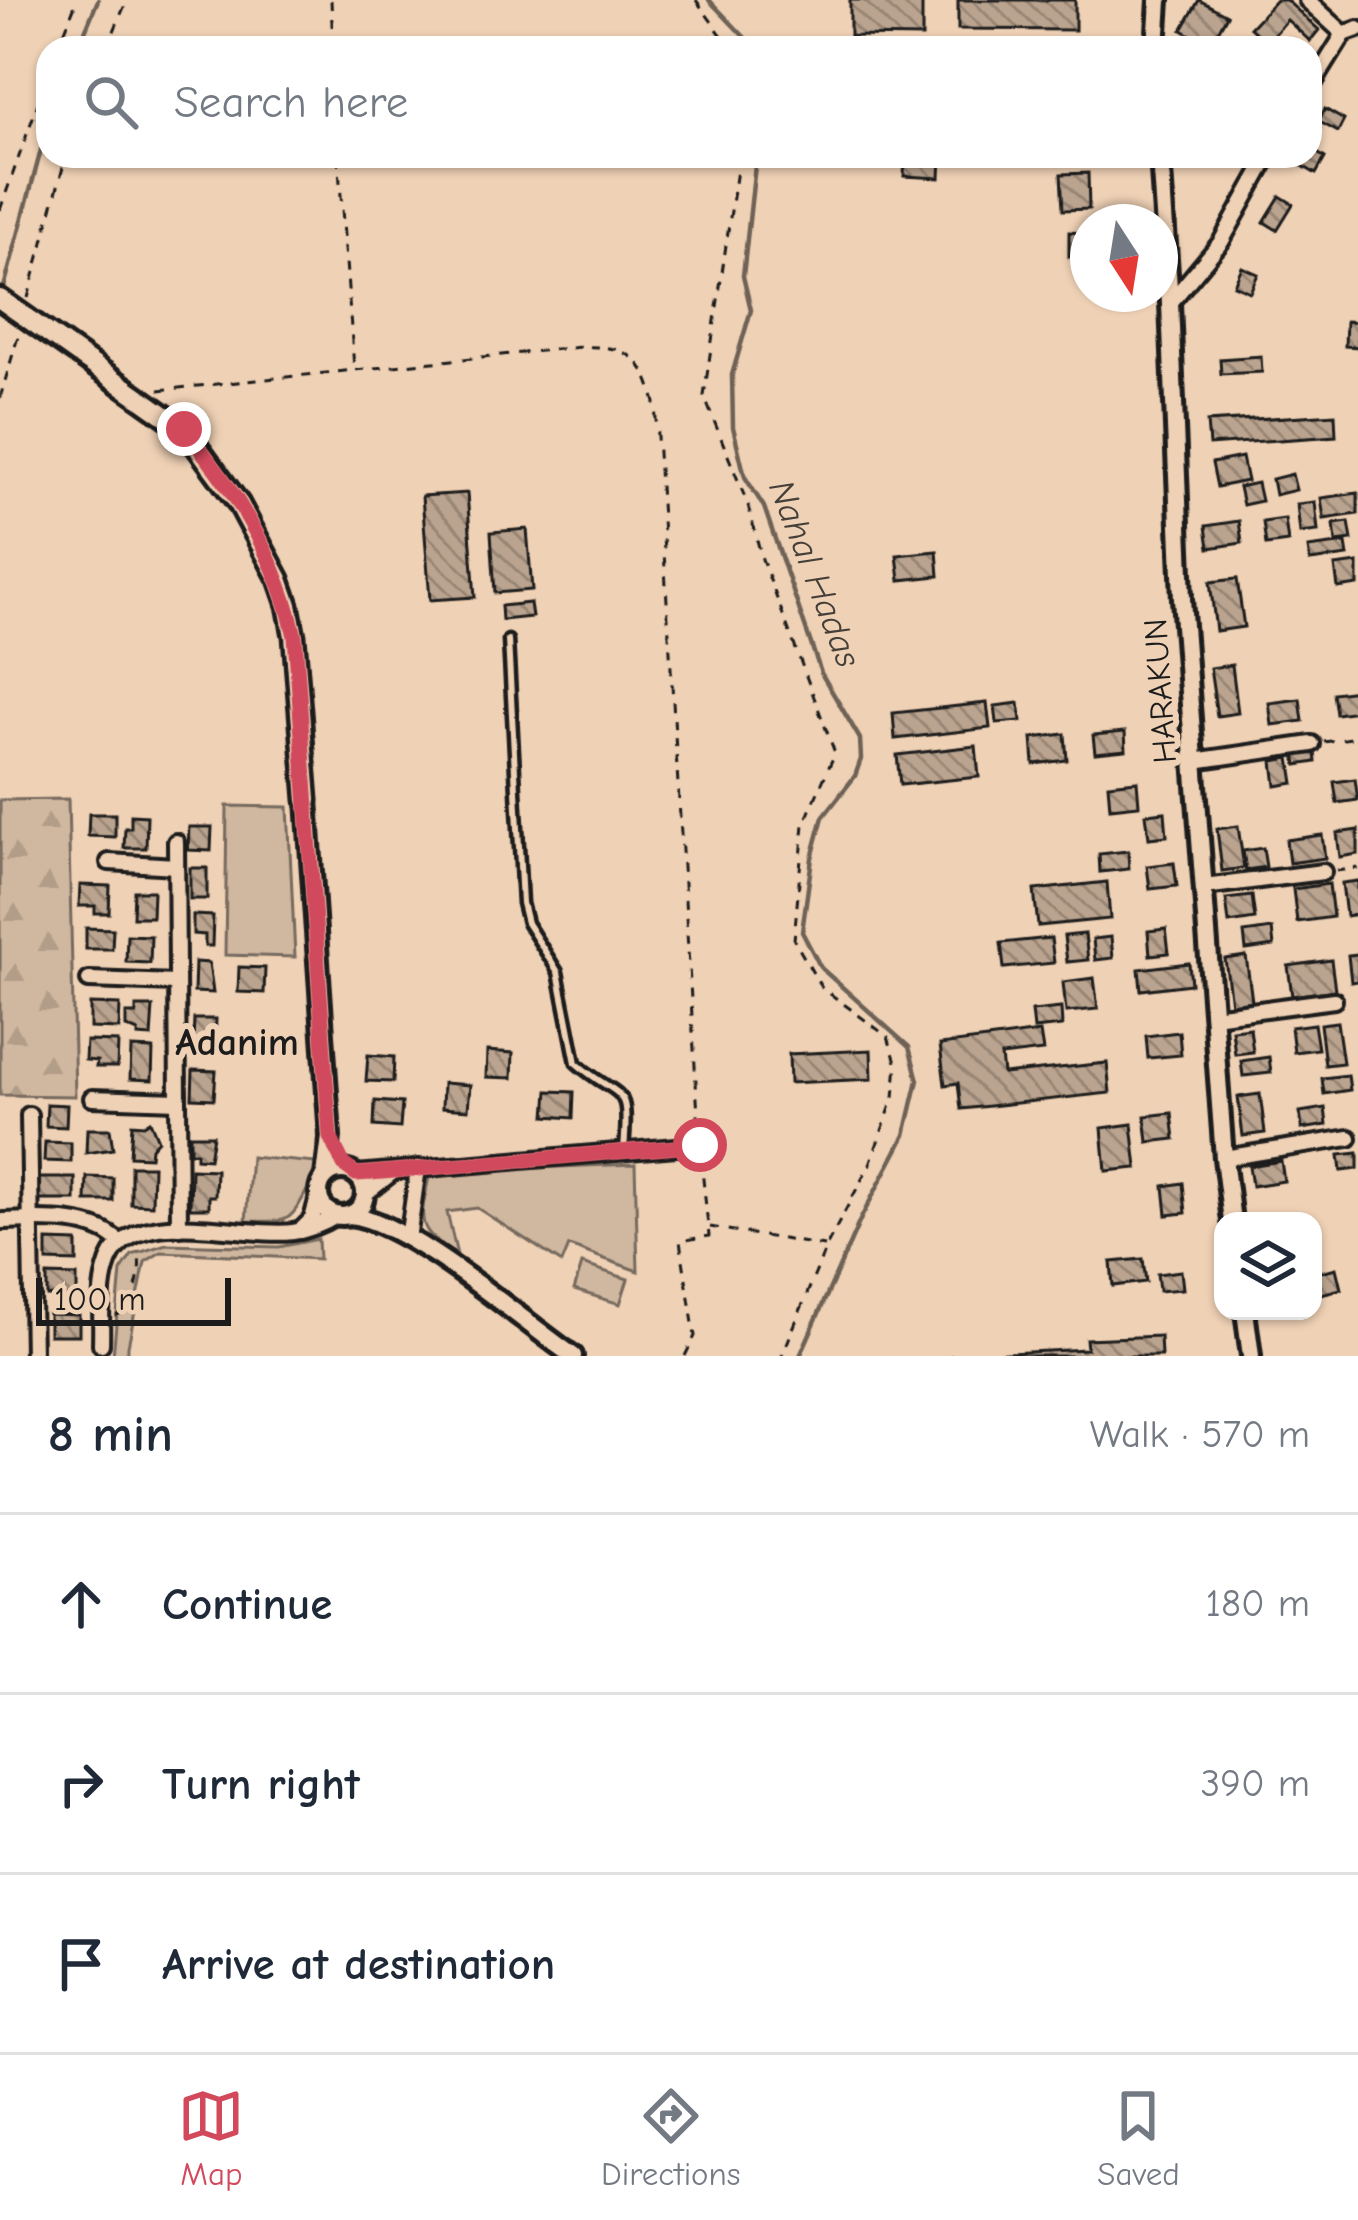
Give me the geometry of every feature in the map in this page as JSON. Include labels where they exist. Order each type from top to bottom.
[{"type":"main road","points":[[11,306],[184,429],[239,504],[279,579],[295,636],[307,800]]},
{"type":"street","points":[[1157,36],[1159,0]]},
{"type":"street","points":[[1307,0],[1351,32],[1322,72]]},
{"type":"street","name":"HARAKUN","points":[[1161,168],[1163,204]]},
{"type":"street","points":[[1178,293],[1221,242],[1262,168]]},
{"type":"street","name":"HARAKUN","points":[[1170,312],[1182,599],[1231,1212]]},
{"type":"street","points":[[1194,761],[1312,744]]},
{"type":"street","points":[[307,800],[330,1137],[326,1176]]},
{"type":"street","points":[[176,842],[179,1227]]},
{"type":"street","points":[[109,862],[176,866]]},
{"type":"street","points":[[1204,887],[1323,872]]},
{"type":"street","points":[[89,980],[177,983]]},
{"type":"street","points":[[1213,1016],[1334,1000]]},
{"type":"street","points":[[92,1098],[178,1101]]},
{"type":"street","points":[[29,1115],[33,1356]]},
{"type":"street","points":[[330,1137],[386,1226]]},
{"type":"street","points":[[1224,1158],[1349,1138]]},
{"type":"street","points":[[300,1231],[312,1219],[319,1186],[338,1170],[398,1170],[700,1145]]},
{"type":"street","points":[[408,1239],[418,1168]]},
{"type":"street","points":[[101,1344],[104,1274],[122,1240],[155,1228],[300,1231],[360,1208],[365,1195],[398,1170]]},
{"type":"street","points":[[319,1197],[324,1209],[386,1226],[408,1239],[573,1356]]},
{"type":"street","points":[[0,1221],[92,1227],[122,1240]]},
{"type":"street","points":[[1246,1320],[1251,1356]]},
{"type":"lane","points":[[508,640],[522,903],[527,923],[559,972],[576,1063],[618,1089],[628,1105],[624,1151]]},
{"type":"path","points":[[62,36],[76,0]]},
{"type":"path","points":[[111,36],[127,0]]},
{"type":"path","points":[[331,0],[332,36]]},
{"type":"path","points":[[695,0],[721,36]]},
{"type":"path","points":[[0,209],[36,108]]},
{"type":"path","points":[[0,398],[11,306],[62,168]]},
{"type":"path","points":[[339,168],[354,370]]},
{"type":"path","points":[[737,168],[704,396],[748,505],[762,559],[835,753],[804,824],[794,940],[821,987],[888,1036],[897,1064],[888,1119],[826,1247],[782,1356]]},
{"type":"path","points":[[139,394],[188,384],[605,346],[630,354],[650,379],[709,1236],[680,1241],[694,1336],[685,1356]]},
{"type":"path","points":[[1312,744],[1358,737]]},
{"type":"path","points":[[1323,872],[1358,868]]},
{"type":"path","points":[[708,1227],[826,1247]]},
{"type":"path","points":[[102,1317],[119,1316],[130,1304],[141,1259],[122,1240]]},
{"type":"green space","points":[[68,799],[75,1096],[0,1095],[0,800]]},
{"type":"green space","points":[[227,806],[288,807],[295,957],[225,955]]},
{"type":"green space","points":[[251,1157],[316,1163],[311,1183],[290,1216],[278,1221],[246,1221]]},
{"type":"green space","points":[[635,1164],[638,1271],[569,1246],[562,1263],[477,1208],[447,1212],[457,1255],[433,1238],[423,1221],[430,1172]]},
{"type":"green space","points":[[318,1239],[319,1259],[161,1252],[145,1262],[126,1356],[113,1356],[121,1271],[132,1255],[166,1244],[279,1247]]},
{"type":"green space","points":[[582,1264],[628,1279],[620,1304],[574,1290]]},
{"type":"building","points":[[850,0],[922,0],[922,36],[850,36]]},
{"type":"building","points":[[958,0],[1075,0],[1075,30],[958,29]]},
{"type":"building","points":[[1199,0],[1227,15],[1215,36],[1192,36],[1182,30]]},
{"type":"building","points":[[1276,0],[1286,0],[1319,30],[1314,36],[1305,36],[1287,20],[1273,36],[1259,36],[1250,28]]},
{"type":"building","points":[[1325,109],[1344,120],[1338,132],[1322,123]]},
{"type":"building","points":[[904,168],[940,168],[940,178],[904,176]]},
{"type":"building","points":[[1088,173],[1089,204],[1070,204],[1070,210],[1063,210],[1061,174]]},
{"type":"building","points":[[1280,196],[1293,204],[1277,230],[1264,222]]},
{"type":"building","points":[[1242,267],[1258,274],[1250,292],[1234,285]]},
{"type":"building","points":[[1346,321],[1358,322],[1358,347],[1345,346]]},
{"type":"building","points":[[1261,356],[1262,372],[1221,374],[1220,359]]},
{"type":"building","points":[[1335,414],[1336,436],[1209,445],[1207,422]]},
{"type":"building","points":[[1242,457],[1247,481],[1217,487],[1212,463]]},
{"type":"building","points":[[1292,474],[1296,490],[1275,495],[1272,479]]},
{"type":"building","points":[[1257,483],[1261,501],[1243,505],[1239,487]]},
{"type":"building","points":[[467,493],[475,597],[430,600],[422,496]]},
{"type":"building","points":[[1358,493],[1358,514],[1324,519],[1321,498]]},
{"type":"building","points":[[1315,502],[1318,531],[1300,533],[1297,504]]},
{"type":"building","points":[[1285,519],[1288,542],[1266,545],[1263,522]]},
{"type":"building","points":[[1239,521],[1242,543],[1209,548],[1206,526]]},
{"type":"building","points":[[1349,522],[1352,540],[1336,542],[1334,524]]},
{"type":"building","points":[[527,529],[532,590],[495,593],[491,532]]},
{"type":"building","points":[[1346,543],[1348,556],[1310,561],[1308,548]]},
{"type":"building","points":[[937,551],[939,576],[900,580],[897,555]]},
{"type":"building","points":[[1358,563],[1358,585],[1338,588],[1335,566]]},
{"type":"building","points":[[1237,579],[1244,627],[1216,631],[1210,582]]},
{"type":"building","points":[[530,603],[532,617],[502,620],[501,606]]},
{"type":"building","points":[[1232,665],[1238,713],[1217,716],[1210,668]]},
{"type":"building","points":[[1358,690],[1358,711],[1336,714],[1333,693]]},
{"type":"building","points":[[1300,699],[1303,721],[1272,725],[1269,703]]},
{"type":"building","points":[[987,703],[990,728],[895,739],[893,713]]},
{"type":"building","points":[[1019,703],[1021,721],[997,723],[995,706]]},
{"type":"building","points":[[1125,732],[1126,750],[1095,753],[1093,735]]},
{"type":"building","points":[[1065,734],[1067,760],[1034,764],[1032,738]]},
{"type":"building","points":[[976,746],[979,777],[900,785],[897,755]]},
{"type":"building","points":[[1315,751],[1316,762],[1297,765],[1295,753]]},
{"type":"building","points":[[1290,758],[1294,783],[1276,786],[1273,761]]},
{"type":"building","points":[[1355,779],[1358,800],[1337,803],[1334,782]]},
{"type":"building","points":[[1137,781],[1139,805],[1110,808],[1108,784]]},
{"type":"building","points":[[1165,812],[1167,836],[1149,838],[1146,814]]},
{"type":"building","points":[[89,814],[115,814],[115,837],[88,836]]},
{"type":"building","points":[[131,815],[147,816],[146,848],[124,848]]},
{"type":"building","points":[[1238,826],[1244,868],[1222,871],[1217,829]]},
{"type":"building","points":[[189,827],[212,827],[211,851],[188,850]]},
{"type":"building","points":[[1358,830],[1358,854],[1340,857],[1337,833]]},
{"type":"building","points":[[1322,835],[1325,858],[1289,863],[1286,840]]},
{"type":"building","points":[[1263,848],[1266,867],[1246,870],[1243,851]]},
{"type":"building","points":[[1128,851],[1129,869],[1100,872],[1099,854]]},
{"type":"building","points":[[1174,863],[1177,886],[1150,889],[1147,866]]},
{"type":"building","points":[[190,868],[207,868],[207,899],[190,899]]},
{"type":"building","points":[[1358,881],[1358,914],[1346,916],[1342,883]]},
{"type":"building","points":[[1107,882],[1110,919],[1038,926],[1034,890]]},
{"type":"building","points":[[1329,884],[1333,917],[1297,922],[1293,889]]},
{"type":"building","points":[[80,885],[110,886],[109,913],[95,913],[95,906],[79,906]]},
{"type":"building","points":[[134,891],[153,891],[152,917],[133,917]]},
{"type":"building","points":[[1252,896],[1255,919],[1229,923],[1226,899]]},
{"type":"building","points":[[193,915],[213,916],[212,946],[205,946],[205,935],[193,934]]},
{"type":"building","points":[[86,928],[113,929],[112,949],[86,949]]},
{"type":"building","points":[[1166,929],[1169,953],[1150,955],[1148,931]]},
{"type":"building","points":[[1272,929],[1274,946],[1246,950],[1244,933]]},
{"type":"building","points":[[1085,934],[1088,960],[1067,962],[1064,936]]},
{"type":"building","points":[[127,935],[151,936],[150,963],[126,962]]},
{"type":"building","points":[[1111,937],[1113,958],[1095,960],[1093,939]]},
{"type":"building","points":[[1051,938],[1054,963],[1004,968],[1001,943]]},
{"type":"building","points":[[1358,954],[1358,981],[1351,982],[1348,955]]},
{"type":"building","points":[[1246,956],[1252,1001],[1231,1004],[1225,959]]},
{"type":"building","points":[[1331,960],[1335,990],[1292,996],[1288,966]]},
{"type":"building","points":[[195,962],[209,963],[213,993],[194,992]]},
{"type":"building","points":[[1189,963],[1191,984],[1141,990],[1139,969]]},
{"type":"building","points":[[239,967],[265,968],[264,993],[238,992]]},
{"type":"building","points":[[1094,978],[1098,1009],[1066,1012],[1063,982]]},
{"type":"building","points":[[90,1004],[120,1005],[119,1029],[90,1028]]},
{"type":"building","points":[[136,1007],[153,1007],[151,1037],[138,1036],[126,1027],[126,1014],[136,1014]]},
{"type":"building","points":[[1061,1008],[1062,1026],[1034,1029],[1032,1011]]},
{"type":"building","points":[[194,1019],[216,1019],[215,1045],[193,1044]]},
{"type":"building","points":[[1337,1022],[1343,1063],[1325,1065],[1320,1024]]},
{"type":"building","points":[[1314,1024],[1318,1049],[1294,1052],[1291,1027]]},
{"type":"building","points":[[1250,1028],[1253,1052],[1235,1054],[1232,1030]]},
{"type":"building","points":[[1040,1032],[1043,1051],[1001,1056],[1003,1074],[1107,1063],[1110,1093],[961,1109],[958,1083],[945,1085],[940,1045]]},
{"type":"building","points":[[1179,1032],[1181,1055],[1148,1058],[1146,1036]]},
{"type":"building","points":[[86,1041],[118,1042],[117,1067],[96,1067],[97,1061],[85,1060]]},
{"type":"building","points":[[131,1048],[153,1049],[152,1080],[130,1079]]},
{"type":"building","points":[[871,1050],[872,1079],[790,1083],[789,1054]]},
{"type":"building","points":[[487,1051],[513,1053],[512,1078],[486,1077]]},
{"type":"building","points":[[368,1055],[394,1057],[393,1082],[366,1081]]},
{"type":"building","points":[[1269,1057],[1271,1073],[1243,1076],[1241,1061]]},
{"type":"building","points":[[193,1070],[216,1071],[214,1099],[192,1098]]},
{"type":"building","points":[[1348,1075],[1350,1090],[1324,1094],[1322,1078]]},
{"type":"building","points":[[443,1083],[470,1085],[468,1110],[442,1108]]},
{"type":"building","points":[[548,1091],[574,1092],[573,1118],[546,1116]]},
{"type":"building","points":[[1260,1094],[1265,1133],[1243,1136],[1238,1097]]},
{"type":"building","points":[[375,1101],[402,1103],[400,1128],[374,1126]]},
{"type":"building","points":[[47,1104],[67,1105],[66,1127],[46,1126]]},
{"type":"building","points":[[1325,1108],[1327,1125],[1302,1129],[1300,1112]]},
{"type":"building","points":[[1172,1113],[1175,1139],[1148,1142],[1145,1116]]},
{"type":"building","points":[[150,1121],[158,1140],[150,1157],[130,1156],[132,1124]]},
{"type":"building","points":[[1132,1124],[1137,1168],[1106,1171],[1102,1128]]},
{"type":"building","points":[[87,1129],[110,1129],[113,1149],[86,1153]]},
{"type":"building","points":[[190,1135],[213,1135],[209,1159],[190,1152]]},
{"type":"building","points":[[45,1142],[71,1143],[71,1162],[44,1161]]},
{"type":"building","points":[[1358,1153],[1358,1169],[1341,1171],[1339,1155]]},
{"type":"building","points":[[1281,1161],[1284,1181],[1252,1186],[1249,1166]]},
{"type":"building","points":[[131,1166],[153,1166],[152,1205],[131,1204]]},
{"type":"building","points":[[191,1169],[216,1170],[215,1196],[209,1196],[209,1208],[190,1208]]},
{"type":"building","points":[[87,1177],[113,1178],[113,1201],[86,1201]]},
{"type":"building","points":[[38,1178],[75,1178],[75,1200],[38,1200]]},
{"type":"building","points":[[1183,1183],[1186,1213],[1167,1215],[1164,1186]]},
{"type":"building","points":[[47,1241],[77,1242],[77,1262],[47,1261]]},
{"type":"building","points":[[1143,1259],[1146,1282],[1113,1286],[1111,1262]]},
{"type":"building","points":[[1336,1268],[1341,1289],[1322,1294],[1322,1272]]},
{"type":"building","points":[[1181,1271],[1183,1289],[1159,1291],[1157,1274]]},
{"type":"building","points":[[47,1275],[77,1276],[77,1297],[47,1296]]},
{"type":"building","points":[[49,1314],[79,1315],[79,1335],[49,1335]]},
{"type":"building","points":[[1160,1336],[1161,1356],[950,1356],[1087,1349],[1086,1339]]},
{"type":"waterway","points":[[83,36],[98,0]]},
{"type":"waterway","name":"Nahal Hadas","points":[[709,0],[744,36]]},
{"type":"waterway","points":[[2,295],[36,168]]},
{"type":"waterway","name":"Nahal Hadas","points":[[755,168],[743,276],[751,310],[732,375],[733,427],[745,477],[764,507],[821,673],[860,739],[861,759],[855,776],[823,817],[802,932],[821,968],[909,1047],[918,1080],[905,1135],[861,1218],[800,1356]]},
{"type":"district","name":"Adanim","points":[[237,1041]]},
{"type":"route","points":[[184,429],[239,504],[267,554],[295,636],[330,1137],[344,1165],[356,1174],[700,1145]]}]
